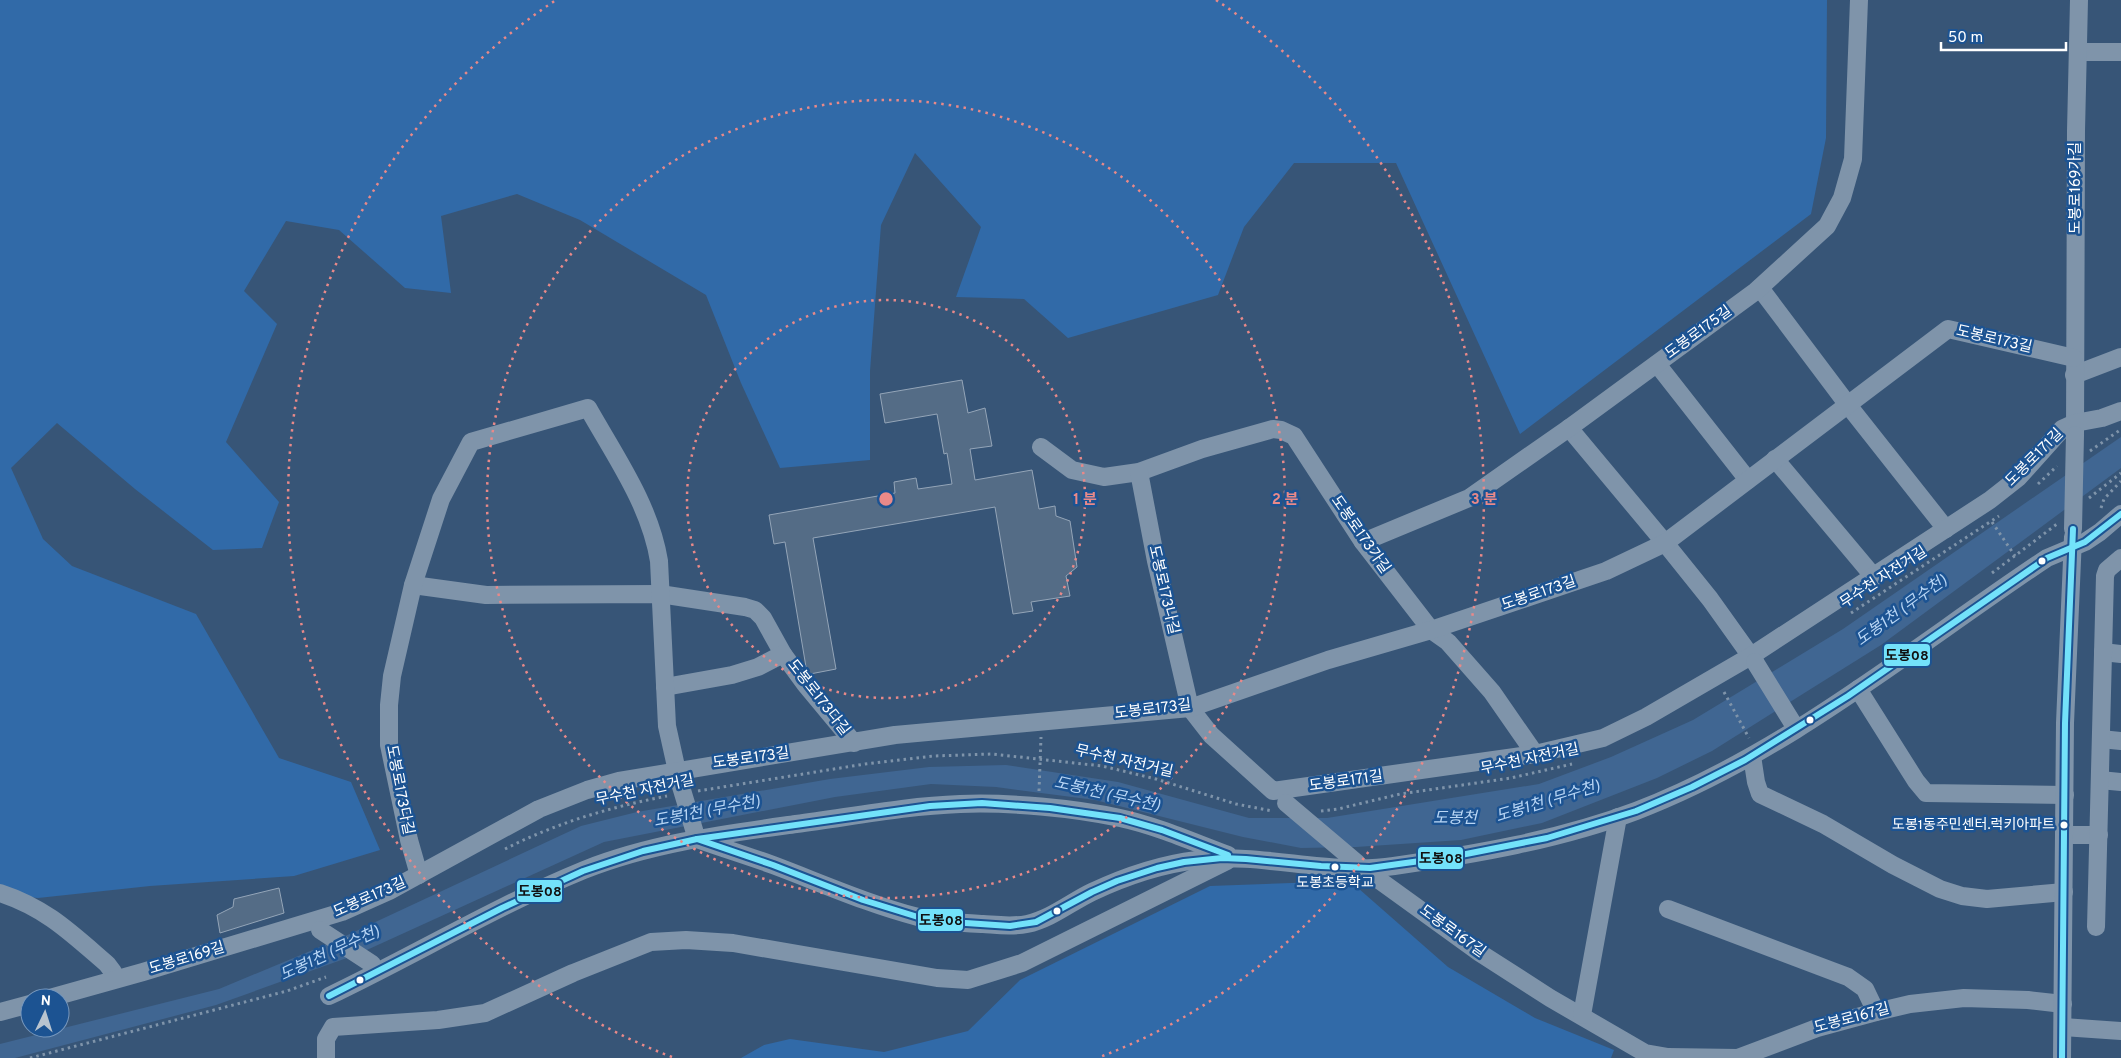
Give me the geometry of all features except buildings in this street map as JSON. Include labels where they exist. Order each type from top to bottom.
[{"type":"street","name":"도봉로175길","points":[[1363,542],[1469,498],[1569,428],[1760,288],[1827,226],[1842,198],[1853,159],[1858,0]]},
{"type":"street","name":"도봉로169가길","points":[[2062,1058],[2065,723],[2074,529],[2076,131],[2079,0]]},
{"type":"street","points":[[2079,52],[2121,52]]},
{"type":"street","points":[[1760,288],[1848,405],[1946,530]]},
{"type":"street","name":"도봉로173길","points":[[316,926],[419,875],[539,809],[587,790],[619,781],[677,782],[854,743],[930,732],[1190,708],[1328,660],[1431,630],[1606,571],[1666,543],[1948,329],[2074,358]]},
{"type":"street","points":[[2074,375],[2121,357]]},
{"type":"street","points":[[1657,364],[1748,480]]},
{"type":"street","name":"도봉로173다길","points":[[419,875],[392,765],[388,726],[392,676],[413,585],[442,499],[471,442],[588,408],[649,520],[655,536],[659,561],[660,594]]},
{"type":"street","points":[[2075,429],[2121,411]]},
{"type":"street","points":[[1569,428],[1666,543],[1753,659],[1794,726]]},
{"type":"street","name":"도봉로173가길","points":[[1139,472],[1202,450],[1273,429],[1281,430],[1294,436],[1363,542],[1431,630]]},
{"type":"street","name":"도봉로171길","points":[[1280,802],[1535,754],[1587,743],[1622,730],[1753,659],[1946,530],[2011,484],[2029,467],[2062,429],[2075,429]]},
{"type":"street","points":[[1041,447],[1072,470],[1084,474],[1104,477],[1139,472]]},
{"type":"street","points":[[1775,459],[1874,577]]},
{"type":"street","name":"도봉로173나길","points":[[1139,472],[1156,561],[1190,708]]},
{"type":"street","points":[[660,594],[667,726],[677,782],[696,836],[824,886],[920,918],[1009,926],[1030,924],[1053,914],[1092,892],[1152,870],[1194,860],[1234,857],[1361,866],[1392,866],[1526,843],[1577,831],[1618,817],[1676,794],[1752,756],[1794,726],[1858,688],[2047,558],[2073,547],[2100,532],[2121,514]]},
{"type":"street","points":[[2096,927],[2105,576],[2107,570],[2121,558]]},
{"type":"street","name":"도봉로173다길","points":[[413,585],[486,594],[660,594],[727,603],[755,610],[763,618],[784,654],[805,684],[854,743]]},
{"type":"street","points":[[1431,630],[1448,642],[1492,692],[1535,754]]},
{"type":"street","points":[[2103,652],[2121,654]]},
{"type":"street","name":"도봉로173다길","points":[[665,687],[732,675],[758,667],[784,654]]},
{"type":"street","points":[[1858,688],[1916,781],[1926,793],[2065,795]]},
{"type":"street","points":[[1190,708],[1211,735],[1280,802]]},
{"type":"street","points":[[2101,739],[2121,741]]},
{"type":"street","points":[[1752,756],[1760,794],[1823,824],[1893,865],[1940,889],[1962,896],[1987,899],[2064,892]]},
{"type":"street","points":[[2100,780],[2121,782]]},
{"type":"street","name":"도봉로167길","points":[[1280,802],[1361,866],[1480,953],[1550,998],[1582,1015],[1642,1056],[1739,1058],[1817,1028],[1910,1004],[1964,998],[2028,1000],[2062,1004]]},
{"type":"street","points":[[329,996],[375,969],[583,871],[642,851],[696,836],[930,806],[982,803],[1050,808],[1120,818],[1162,830],[1234,857]]},
{"type":"street","points":[[1582,1015],[1618,817]]},
{"type":"street","points":[[2064,835],[2099,835]]},
{"type":"street","points":[[326,1058],[326,1039],[333,1027],[438,1020],[485,1014],[573,973],[651,942],[686,940],[733,943],[937,978],[968,980],[1022,963],[1234,857]]},
{"type":"street","points":[[0,893],[19,899],[41,910],[62,924],[107,964],[113,972],[115,979]]},
{"type":"street","points":[[1668,909],[1848,977],[1865,988],[1876,1012]]},
{"type":"street","points":[[316,926],[375,969]]},
{"type":"street","name":"도봉로169길","points":[[70,992],[316,926]]},
{"type":"street","points":[[0,1012],[20,1007]]},
{"type":"street","points":[[2063,1027],[2121,1030]]},
{"type":"path","points":[[2086,453],[2121,430]]},
{"type":"path","points":[[2036,485],[2059,465]]},
{"type":"path","name":"무수천 자전거길","points":[[1850,614],[1992,522],[2007,510]]},
{"type":"path","points":[[1992,522],[2015,556]]},
{"type":"path","points":[[1716,696],[1731,687]]},
{"type":"path","points":[[1724,692],[1750,738]]},
{"type":"path","name":"무수천 자전거길","points":[[694,791],[801,773],[933,756],[992,754],[1102,766],[1156,779],[1250,807],[1280,802]]},
{"type":"path","points":[[1039,796],[1041,759]]},
{"type":"path","name":"무수천 자전거길","points":[[1314,812],[1338,809],[1400,794],[1511,778],[1576,763]]},
{"type":"path","name":"무수천 자전거길","points":[[503,850],[588,814],[632,803],[677,782]]},
{"type":"shaded area","points":[[0,0],[1827,0],[1826,138],[1811,214],[1520,434],[1396,163],[1294,163],[1244,227],[1218,295],[1068,338],[1024,299],[956,297],[981,227],[915,153],[881,225],[870,371],[870,460],[780,468],[741,383],[706,295],[580,220],[517,194],[441,216],[451,293],[405,288],[339,230],[286,221],[244,291],[277,324],[226,442],[279,502],[262,548],[213,550],[135,489],[57,423],[11,468],[43,539],[72,566],[196,614],[279,758],[351,782],[380,850],[294,876],[150,886],[38,898],[0,894]]},
{"type":"shaded area","points":[[1350,881],[1448,967],[1535,1018],[1614,1050],[1611,1058],[741,1058],[764,1045],[790,1039],[884,1052],[968,1031],[1020,980],[1210,886]]},
{"type":"water","name":"도봉천","points":[[2121,437],[2121,468],[1881,645],[1712,751],[1657,778],[1542,823],[1461,840],[1356,847],[1301,848],[1243,837],[1095,800],[996,787],[931,784],[835,797],[604,842],[358,954],[216,1005],[15,1058],[0,1058],[0,1044],[24,1038],[70,1038],[70,1026],[219,989],[339,939],[581,826],[637,812],[830,779],[929,767],[1006,765],[1118,782],[1249,818],[1327,818],[1539,784],[1611,757],[1693,720],[1843,629]]},
{"type":"transit line","name":"도봉08","points":[[697,839],[773,865],[863,900],[918,917],[951,922],[1010,926],[1036,922],[1117,881],[1157,868],[1184,862],[1222,858],[1370,868],[1456,856],[1547,838],[1636,811],[1692,787],[1745,760],[1848,696],[2047,558],[2085,542],[2121,514]]},
{"type":"transit line","name":"도봉08","points":[[2062,1058],[2065,723],[2073,529]]},
{"type":"transit line","name":"도봉08","points":[[329,996],[502,908],[583,871],[643,851],[697,839],[930,806],[982,803],[1050,808],[1120,818],[1162,830],[1228,855]]},
{"type":"place","name":"도봉1동주민센터.럭키아파트","points":[[2064,825]]},
{"type":"place","name":"도봉초등학교","points":[[1335,867]]},
{"type":"water label","name":"도봉1천 (무수천)","points":[[1902,611]]},
{"type":"water label","name":"도봉1천 (무수천)","points":[[1107,795]]},
{"type":"water label","name":"도봉1천 (무수천)","points":[[1548,802]]},
{"type":"water label","name":"도봉1천 (무수천)","points":[[707,812]]},
{"type":"water label","name":"도봉1천 (무수천)","points":[[330,954]]}]
